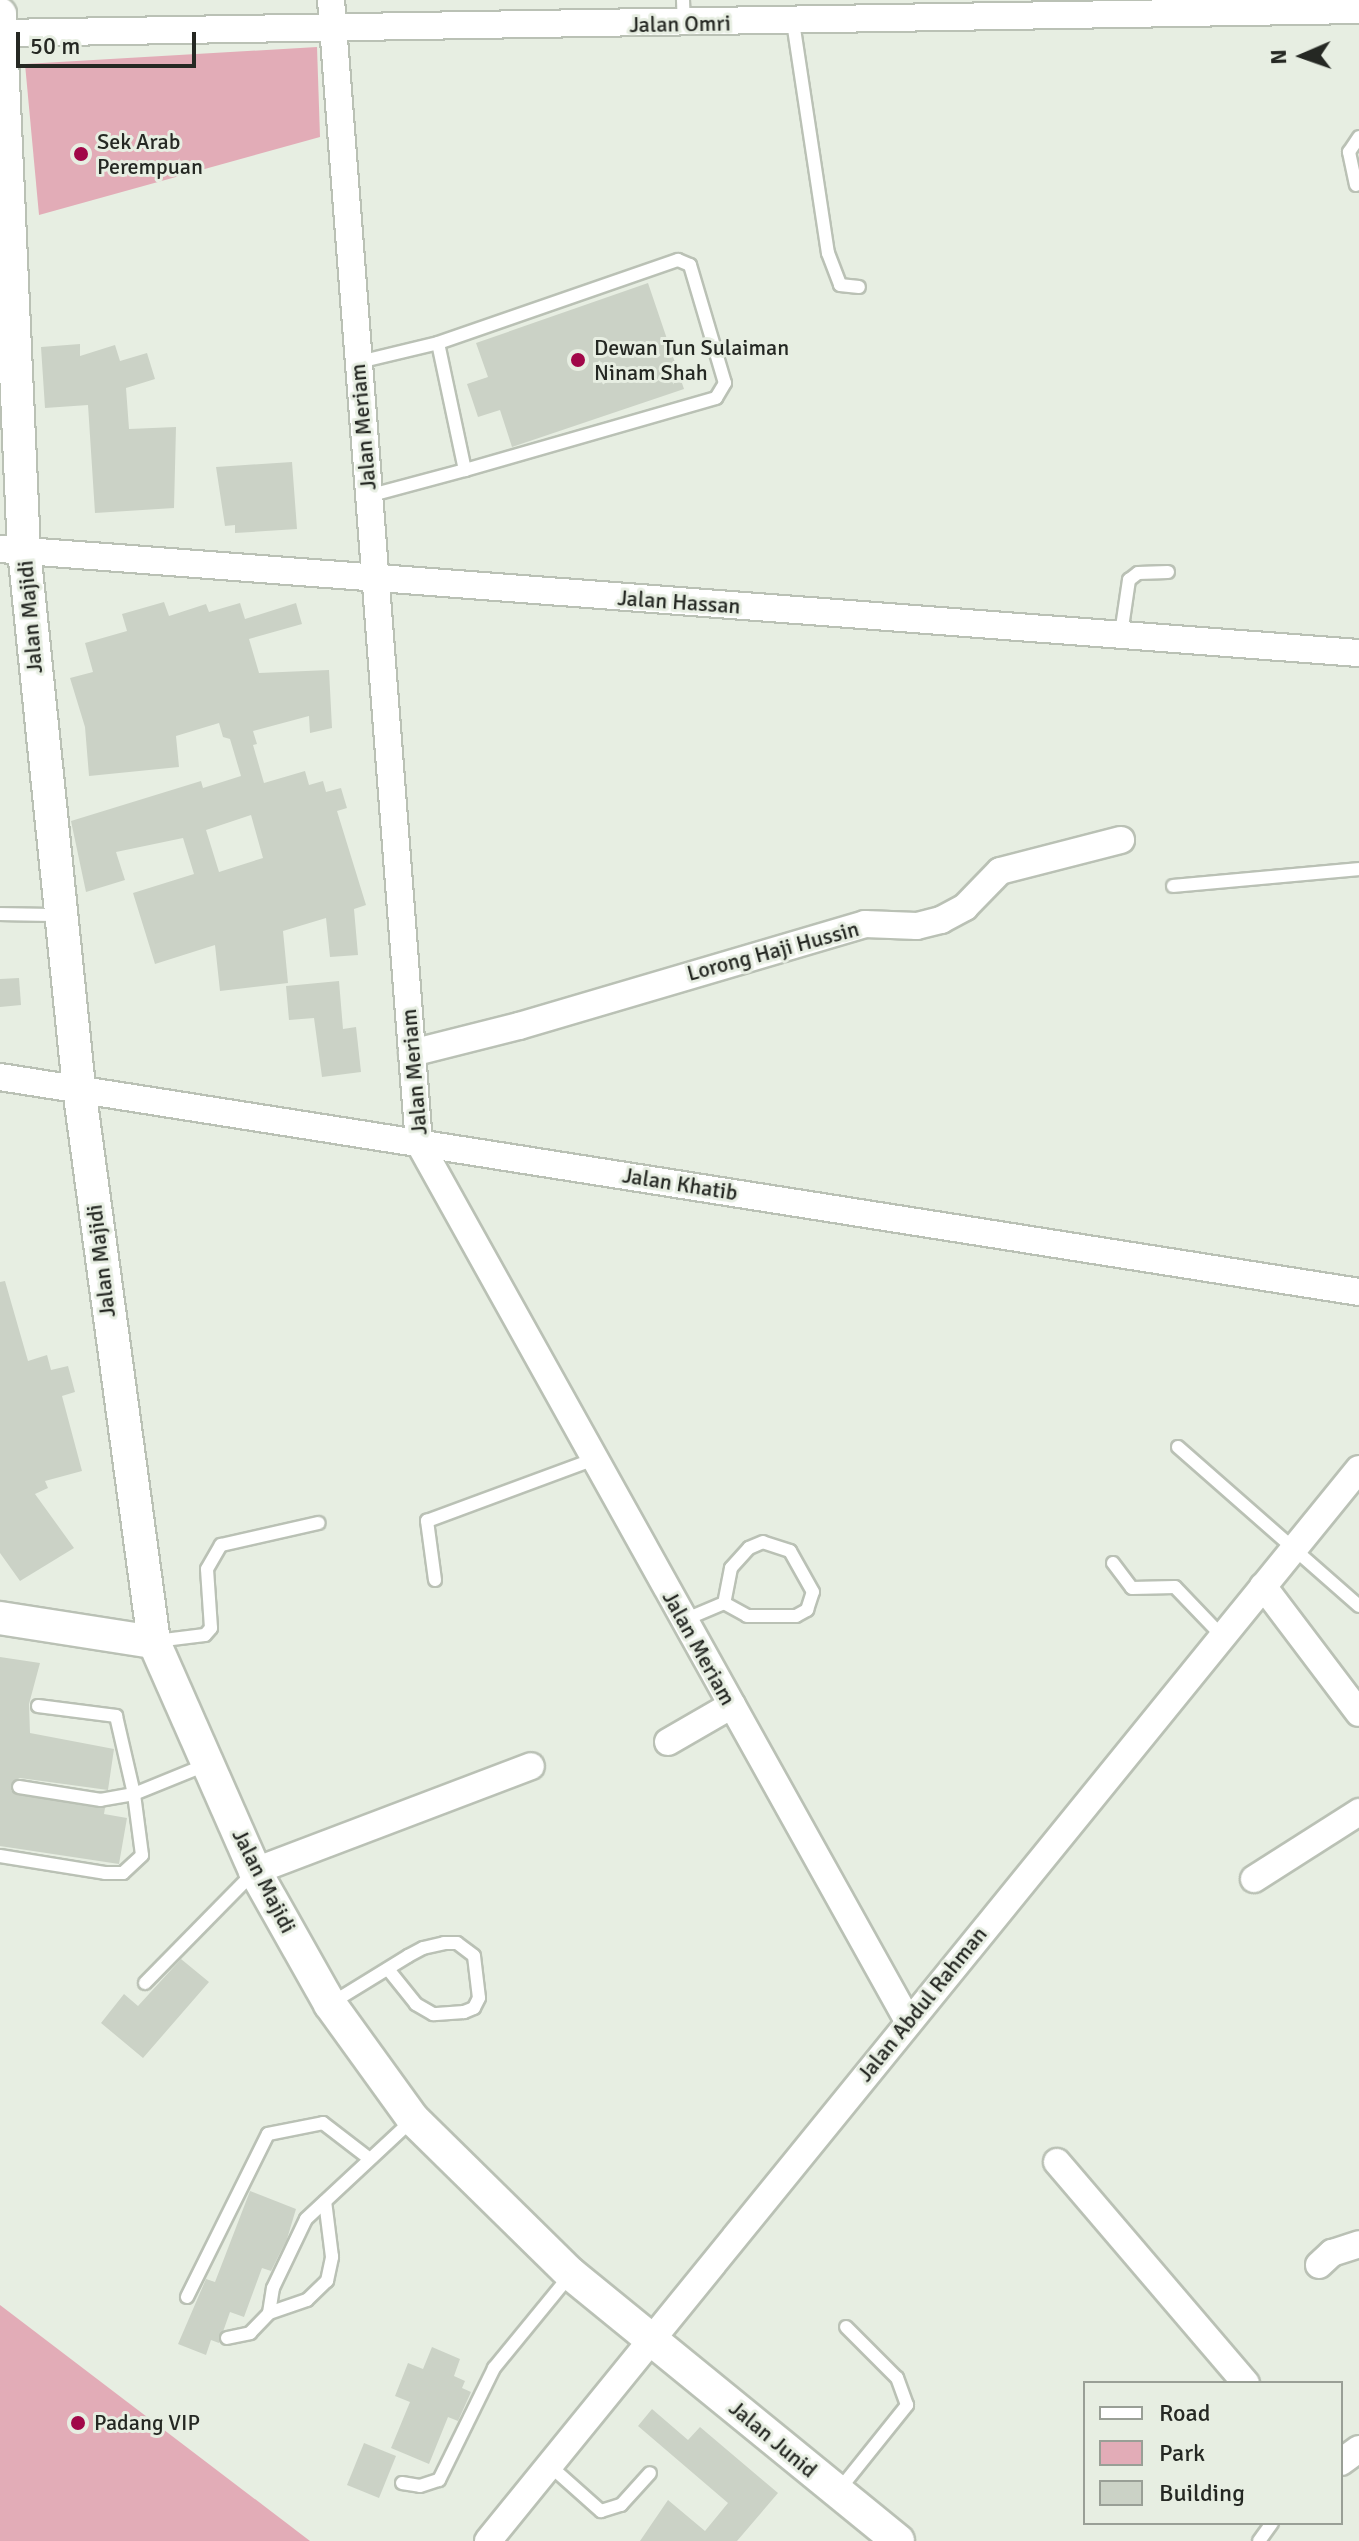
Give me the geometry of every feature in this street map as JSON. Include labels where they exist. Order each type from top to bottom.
[{"type":"street","name":"Jalan Meriam","points":[[331,0],[419,1143],[908,2021]]},
{"type":"street","name":"Jalan Omri","points":[[1,27],[333,31],[684,12],[793,22],[1359,10]]},
{"type":"street","name":"Jalan Majidi","points":[[1,27],[12,549],[79,1088],[154,1642],[255,1871],[330,2004],[413,2119],[571,2274],[649,2337]]},
{"type":"street","name":"Jalan Hassan","points":[[12,549],[375,580],[1359,653]]},
{"type":"street","name":"Lorong Haji Hussin","points":[[412,1053],[519,1026],[865,924],[917,926],[941,920],[965,907],[1000,871],[1121,840]]},
{"type":"street","name":"Jalan Khatib","points":[[0,1077],[1359,1292]]},
{"type":"street","name":"Jalan Abdul Rahman","points":[[488,2541],[649,2337],[1359,1469]]},
{"type":"street","points":[[1263,1586],[1359,1713]]},
{"type":"street","points":[[0,1618],[154,1642]]},
{"type":"street","points":[[668,1742],[732,1705]]},
{"type":"street","points":[[255,1871],[531,1766]]},
{"type":"street","points":[[1254,1879],[1359,1812]]},
{"type":"street","points":[[1057,2162],[1244,2381]]},
{"type":"street","points":[[1319,2265],[1332,2253],[1359,2244]]},
{"type":"street","name":"Jalan Junid","points":[[649,2337],[837,2492],[884,2537]]},
{"type":"lane","points":[[793,22],[828,253],[840,285],[859,287]]},
{"type":"lane","points":[[1356,185],[1349,152],[1359,137]]},
{"type":"lane","points":[[358,362],[438,343],[678,260],[690,265],[725,383],[716,398],[368,496]]},
{"type":"lane","points":[[438,343],[465,470]]},
{"type":"lane","points":[[1121,634],[1129,580],[1138,573],[1168,572]]},
{"type":"lane","points":[[1173,886],[1359,869]]},
{"type":"lane","points":[[0,914],[59,915]]},
{"type":"lane","points":[[1178,1447],[1359,1606]]},
{"type":"lane","points":[[435,1580],[427,1521],[595,1459]]},
{"type":"lane","points":[[154,1642],[205,1635],[211,1628],[207,1569],[221,1545],[319,1523]]},
{"type":"lane","points":[[763,1542],[790,1551],[813,1592],[807,1610],[782,1619],[740,1615],[724,1603],[731,1568],[740,1555],[763,1542]]},
{"type":"lane","points":[[1113,1563],[1132,1588],[1175,1587],[1222,1636]]},
{"type":"lane","points":[[684,1620],[724,1603]]},
{"type":"lane","points":[[0,1856],[123,1873],[142,1855],[144,1845],[116,1716],[38,1706]]},
{"type":"lane","points":[[19,1787],[101,1800],[134,1794],[208,1764]]},
{"type":"lane","points":[[145,1983],[255,1871]]},
{"type":"lane","points":[[330,2004],[388,1969],[423,1948],[457,1943],[468,1948],[480,1967],[479,1998],[464,2012],[433,2014],[416,2004],[388,1969]]},
{"type":"lane","points":[[227,2338],[250,2333],[269,2313],[298,2231],[325,2201],[413,2119]]},
{"type":"lane","points":[[187,2297],[268,2134],[323,2123],[370,2159]]},
{"type":"lane","points":[[269,2313],[307,2300],[327,2281],[332,2257],[325,2201]]},
{"type":"lane","points":[[402,2483],[420,2486],[439,2480],[494,2368],[571,2274]]},
{"type":"lane","points":[[837,2492],[907,2405],[897,2378],[846,2327]]},
{"type":"lane","points":[[548,2464],[601,2511],[621,2505],[650,2473]]},
{"type":"green space","points":[[317,47],[320,137],[39,215],[25,64]]},
{"type":"green space","name":"Padang VIP","points":[[0,2305],[310,2541],[0,2541]]},
{"type":"building","name":"Dewan Tun Sulaiman Ninam Shah","points":[[648,283],[684,389],[512,447],[500,410],[478,417],[467,384],[488,377],[476,343]]},
{"type":"building","points":[[80,344],[80,356],[115,345],[120,361],[147,353],[155,379],[126,388],[129,429],[176,427],[174,508],[95,513],[88,405],[45,408],[41,347]]},
{"type":"building","points":[[292,462],[297,529],[235,533],[235,525],[225,526],[216,467]]},
{"type":"building","points":[[164,602],[169,616],[206,604],[209,612],[240,603],[245,619],[296,603],[302,624],[249,639],[259,673],[329,670],[332,728],[310,733],[309,716],[253,731],[257,744],[253,745],[264,783],[305,771],[309,785],[323,781],[326,792],[341,788],[347,808],[337,811],[366,905],[354,909],[358,955],[330,957],[326,918],[283,931],[288,983],[220,991],[215,945],[155,964],[133,893],[194,874],[183,838],[116,852],[125,880],[86,892],[71,821],[201,781],[203,788],[241,776],[230,739],[223,737],[219,723],[176,736],[179,767],[89,776],[85,727],[70,678],[93,672],[85,643],[127,631],[122,614]],"holes":[[[251,815],[263,858],[219,872],[206,830]]]},
{"type":"building","points":[[19,978],[21,1005],[0,1007],[0,979]]},
{"type":"building","points":[[339,981],[343,1029],[356,1027],[361,1072],[322,1077],[314,1018],[289,1020],[286,986]]},
{"type":"building","points":[[5,1281],[28,1361],[47,1355],[51,1370],[68,1366],[75,1392],[62,1396],[82,1471],[45,1481],[48,1488],[35,1494],[74,1548],[20,1581],[0,1553],[0,1282]]},
{"type":"building","points":[[0,1657],[40,1663],[29,1704],[30,1733],[114,1749],[108,1790],[20,1778],[12,1782],[11,1791],[105,1808],[104,1814],[127,1818],[119,1864],[0,1846]]},
{"type":"building","points":[[181,1959],[209,1982],[143,2058],[101,2023],[124,1994],[138,2006]]},
{"type":"building","points":[[250,2191],[296,2209],[287,2239],[271,2271],[262,2268],[244,2317],[230,2312],[219,2343],[211,2340],[206,2355],[178,2344],[206,2279],[215,2282]]},
{"type":"building","points":[[432,2347],[460,2359],[454,2376],[465,2381],[462,2388],[471,2392],[458,2421],[448,2417],[429,2464],[391,2448],[410,2402],[395,2396],[408,2363],[423,2369]]},
{"type":"building","points":[[652,2409],[688,2440],[700,2427],[778,2493],[737,2541],[640,2541],[668,2500],[705,2531],[728,2503],[638,2426]]},
{"type":"building","points":[[364,2443],[396,2456],[379,2498],[347,2485]]},
{"type":"place","name":"Sek Arab Perempuan","points":[[81,154]]},
{"type":"place","name":"Dewan Tun Sulaiman Ninam Shah","points":[[578,360]]},
{"type":"place","name":"Padang VIP","points":[[78,2423]]}]
